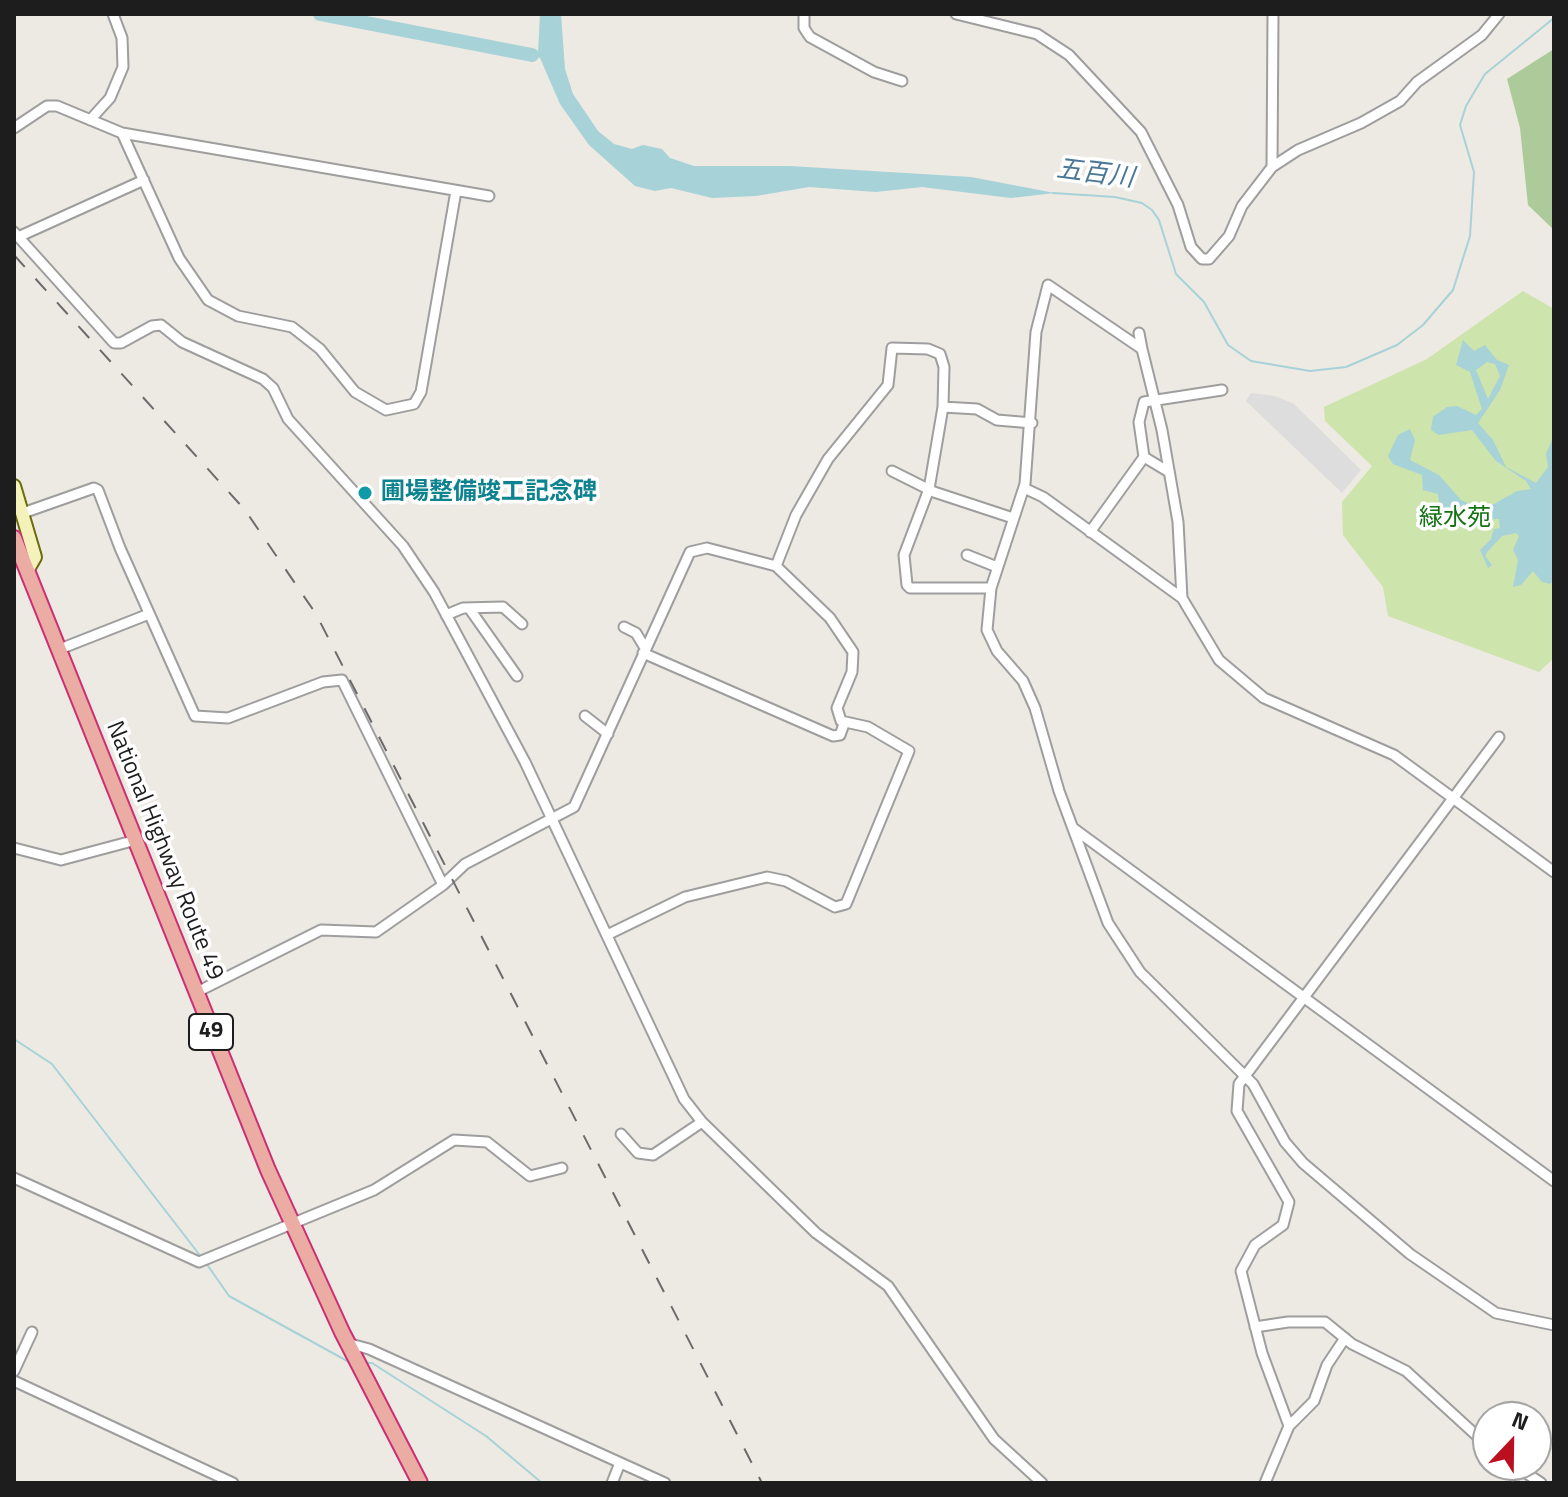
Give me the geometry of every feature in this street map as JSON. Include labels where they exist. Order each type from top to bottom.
[{"type":"highway","name":"National Highway Route 49","points":[[14,538],[229,1078],[347,1343],[420,1483]]},
{"type":"main road","points":[[14,486],[35,557],[27,571]]},
{"type":"street","points":[[90,120],[110,98],[123,67],[122,38],[113,14]]},
{"type":"street","points":[[804,14],[804,28],[810,37],[874,72],[902,81]]},
{"type":"street","points":[[956,14],[1037,34],[1069,55],[1141,132],[1178,205],[1191,247],[1202,259],[1209,259],[1224,243],[1242,206],[1272,167],[1298,150],[1361,123],[1400,101],[1417,82],[1482,35],[1499,14]]},
{"type":"street","points":[[1272,167],[1273,14]]},
{"type":"street","points":[[14,128],[52,105],[122,133],[489,196]]},
{"type":"street","points":[[122,133],[179,258],[208,300],[223,311],[292,327],[320,349],[355,392],[389,410],[414,404],[421,392],[456,191]]},
{"type":"street","points":[[144,180],[16,235],[114,343],[121,343],[152,326],[161,325],[198,351],[269,383],[288,419],[403,546],[446,615],[552,822],[678,1091],[702,1122],[816,1233],[888,1286],[994,1439],[1042,1483]]},
{"type":"street","points":[[1142,349],[1048,285],[1036,332],[1032,423],[1024,488],[997,567],[986,620],[989,637],[1029,693],[1103,911],[1120,945],[1140,972],[1245,1075],[1291,1151],[1410,1254],[1496,1313],[1554,1325]]},
{"type":"street","points":[[1139,333],[1178,522],[1182,598]]},
{"type":"street","points":[[776,566],[796,515],[828,459],[888,385],[892,348],[928,349],[940,354],[944,367],[943,407],[929,489],[904,555],[908,587],[991,588]]},
{"type":"street","points":[[1090,532],[1104,517],[1144,457],[1139,413],[1144,402],[1153,398],[1222,390]]},
{"type":"street","points":[[943,407],[983,410],[1002,421],[1032,423]]},
{"type":"street","points":[[1144,457],[1169,472]]},
{"type":"street","points":[[892,471],[929,489],[1013,518]]},
{"type":"street","points":[[23,513],[94,488],[98,490],[190,711],[197,717],[228,718],[323,682],[342,680],[443,885]]},
{"type":"street","points":[[1024,488],[1043,497],[1182,598],[1219,660],[1259,694],[1385,750],[1554,872]]},
{"type":"street","points":[[197,992],[321,930],[376,932],[443,885],[465,864],[552,822],[577,803],[644,651],[693,549],[707,548],[776,566],[830,618],[853,652],[852,672],[837,708],[844,724],[840,735],[833,736],[644,651],[636,633],[624,627]]},
{"type":"street","points":[[967,555],[997,567]]},
{"type":"street","points":[[446,615],[469,608],[503,607],[522,624]]},
{"type":"street","points":[[469,608],[517,676]]},
{"type":"street","points":[[60,649],[149,614]]},
{"type":"street","points":[[585,716],[608,734]]},
{"type":"street","points":[[607,935],[685,897],[767,877],[786,881],[835,907],[844,906],[909,754],[906,748],[868,727],[844,724]]},
{"type":"street","points":[[1289,1426],[1255,1327],[1242,1278],[1243,1264],[1255,1245],[1283,1225],[1289,1202],[1237,1111],[1239,1084],[1499,737]]},
{"type":"street","points":[[1072,826],[1554,1181]]},
{"type":"street","points":[[14,848],[61,860],[136,840]]},
{"type":"street","points":[[621,1134],[638,1153],[653,1155],[702,1122]]},
{"type":"street","points":[[14,1178],[197,1262],[374,1190],[454,1140],[487,1142],[530,1176],[562,1168]]},
{"type":"street","points":[[1255,1327],[1317,1321],[1331,1325],[1345,1338],[1406,1371],[1472,1431]]},
{"type":"street","points":[[14,1371],[32,1332]]},
{"type":"street","points":[[1265,1483],[1289,1426],[1314,1401],[1327,1365],[1345,1338]]},
{"type":"street","points":[[347,1343],[369,1349],[665,1483]]},
{"type":"street","points":[[14,1381],[233,1483]]},
{"type":"street","points":[[612,1483],[620,1463]]},
{"type":"green space","points":[[1554,49],[1554,230],[1528,205],[1520,128],[1507,79]]},
{"type":"green space","name":"緑水苑","points":[[1523,291],[1554,309],[1554,658],[1539,672],[1388,616],[1383,587],[1343,535],[1342,502],[1372,466],[1325,421],[1324,407],[1427,359]]},
{"type":"shaded area","points":[[1251,393],[1275,396],[1294,404],[1361,470],[1342,493],[1246,401]]},
{"type":"water","points":[[540,14],[561,14],[565,69],[573,94],[598,131],[614,144],[632,149],[643,145],[662,149],[670,158],[694,166],[790,166],[971,177],[1055,193],[1011,198],[922,187],[876,192],[809,187],[756,196],[712,198],[671,188],[655,191],[635,186],[589,145],[560,104],[540,58],[515,53],[538,53]]},
{"type":"water","points":[[1463,340],[1474,351],[1485,345],[1497,360],[1509,365],[1500,390],[1478,423],[1493,440],[1506,467],[1536,483],[1548,467],[1546,454],[1554,435],[1554,579],[1550,584],[1542,582],[1533,571],[1521,585],[1513,587],[1518,560],[1513,550],[1519,536],[1516,533],[1502,536],[1488,551],[1485,556],[1492,565],[1488,568],[1480,550],[1491,539],[1494,529],[1500,528],[1499,519],[1477,519],[1458,505],[1454,509],[1458,515],[1455,526],[1447,522],[1441,516],[1438,494],[1423,490],[1422,475],[1393,464],[1388,456],[1398,435],[1410,429],[1415,440],[1410,460],[1439,475],[1461,500],[1473,505],[1494,504],[1517,491],[1531,489],[1526,481],[1496,461],[1472,430],[1439,435],[1431,430],[1433,417],[1447,407],[1457,406],[1476,415],[1482,409],[1470,372],[1456,365]],"holes":[[[1487,362],[1495,364],[1500,376],[1488,399],[1476,370]]]},
{"type":"waterway","points":[[320,14],[532,55]]},
{"type":"waterway","name":"五百川","points":[[1053,193],[1115,197],[1142,203],[1152,210],[1159,220],[1176,274],[1204,302],[1228,345],[1251,361],[1310,371],[1346,367],[1397,345],[1423,325],[1453,290],[1470,236],[1474,172],[1460,125],[1466,106],[1485,74],[1554,18]]},
{"type":"waterway","points":[[14,1039],[52,1064],[202,1258]]},
{"type":"waterway","points":[[206,1263],[229,1296],[349,1362]]},
{"type":"waterway","points":[[364,1363],[372,1363],[486,1436],[542,1483]]},
{"type":"railway","points":[[14,255],[245,510],[316,614],[762,1483]]},
{"type":"place","name":"圃場整備竣工記念碑","points":[[365,493]]}]
